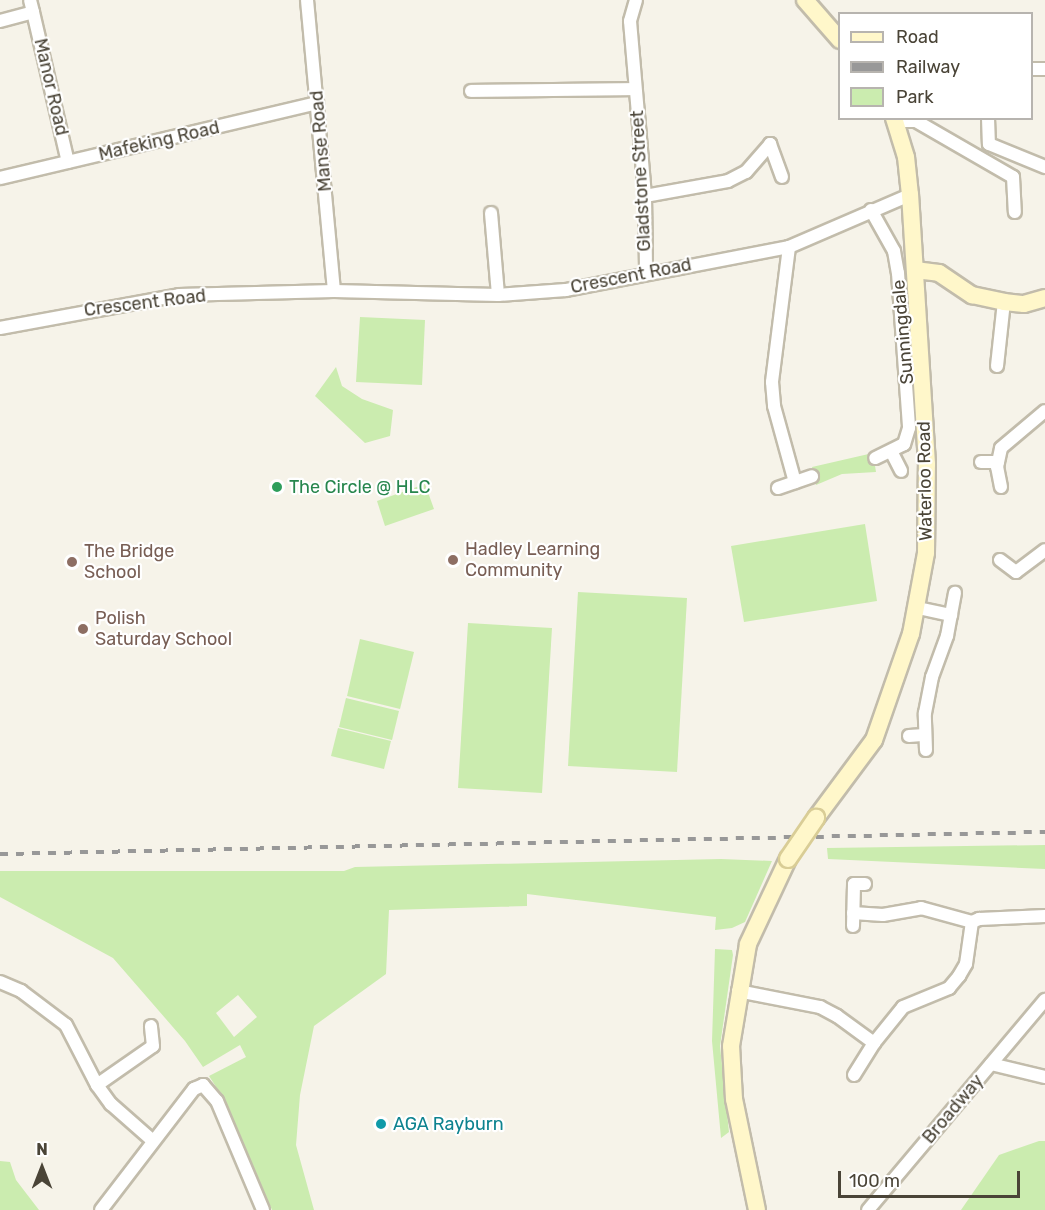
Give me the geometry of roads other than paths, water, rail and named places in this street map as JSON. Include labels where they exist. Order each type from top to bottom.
[{"type":"street","name":"Manse Road","points":[[308,0],[336,288]]},
{"type":"street","name":"Gladstone Street","points":[[636,0],[630,21],[645,196],[646,272]]},
{"type":"street","points":[[805,0],[838,38]]},
{"type":"street","name":"Manor Road","points":[[0,21],[32,6],[68,162]]},
{"type":"street","name":"Gladstone Street","points":[[471,91],[635,89]]},
{"type":"street","name":"Mafeking Road","points":[[0,177],[317,103]]},
{"type":"street","points":[[895,120],[916,121],[1013,177],[1015,212]]},
{"type":"street","name":"Waterloo Road","points":[[738,991],[748,944],[788,859],[874,740],[918,608],[928,530],[910,195],[906,157],[895,120]]},
{"type":"street","points":[[988,120],[989,144],[1045,167]]},
{"type":"street","points":[[645,196],[728,181],[746,172],[770,144],[782,177]]},
{"type":"street","name":"Crescent Road","points":[[0,328],[59,314],[179,295],[336,288],[498,295],[566,290],[646,272],[789,247],[910,195]]},
{"type":"street","name":"Sunningdale","points":[[871,210],[894,251],[906,350],[909,428],[904,444],[891,453]]},
{"type":"street","points":[[491,213],[498,295]]},
{"type":"street","points":[[789,247],[772,382],[774,406],[795,482]]},
{"type":"street","points":[[915,270],[939,273],[972,295],[1004,302],[1024,304],[1045,298]]},
{"type":"street","points":[[997,366],[1004,302]]},
{"type":"street","points":[[1000,487],[998,462],[1001,448],[1045,411]]},
{"type":"street","points":[[875,458],[891,453],[901,471]]},
{"type":"street","points":[[981,462],[998,462]]},
{"type":"street","points":[[778,488],[812,476]]},
{"type":"street","points":[[1000,560],[1016,572],[1045,550]]},
{"type":"street","points":[[926,750],[925,735],[932,677],[951,615],[955,593]]},
{"type":"street","points":[[918,608],[951,615]]},
{"type":"street","points":[[909,736],[925,735]]},
{"type":"street","points":[[852,926],[854,884],[866,884]]},
{"type":"street","points":[[853,913],[883,915],[921,908],[945,912],[972,922],[979,919],[1045,916]]},
{"type":"street","points":[[854,1075],[874,1043],[903,1007],[949,988],[959,976],[966,964],[972,922]]},
{"type":"street","points":[[0,981],[21,991],[66,1025],[97,1085],[126,1119],[153,1141]]},
{"type":"street","points":[[757,1210],[734,1099],[731,1046],[738,991],[820,1007],[874,1043]]},
{"type":"street","name":"Broadway","points":[[868,1210],[1045,1000]]},
{"type":"street","points":[[97,1085],[153,1046],[151,1026]]},
{"type":"street","name":"Broadway","points":[[991,1064],[1045,1077]]},
{"type":"street","points":[[101,1210],[194,1089],[206,1087],[217,1101],[240,1150],[263,1210]]},
{"type":"railway","points":[[0,854],[1045,832]]},
{"type":"place","name":"The Circle @ HLC","points":[[277,487]]},
{"type":"place","name":"Hadley Learning Community","points":[[453,560]]},
{"type":"place","name":"The Bridge School","points":[[72,562]]},
{"type":"place","name":"Polish Saturday School","points":[[83,629]]},
{"type":"place","name":"AGA Rayburn","points":[[381,1124]]}]
